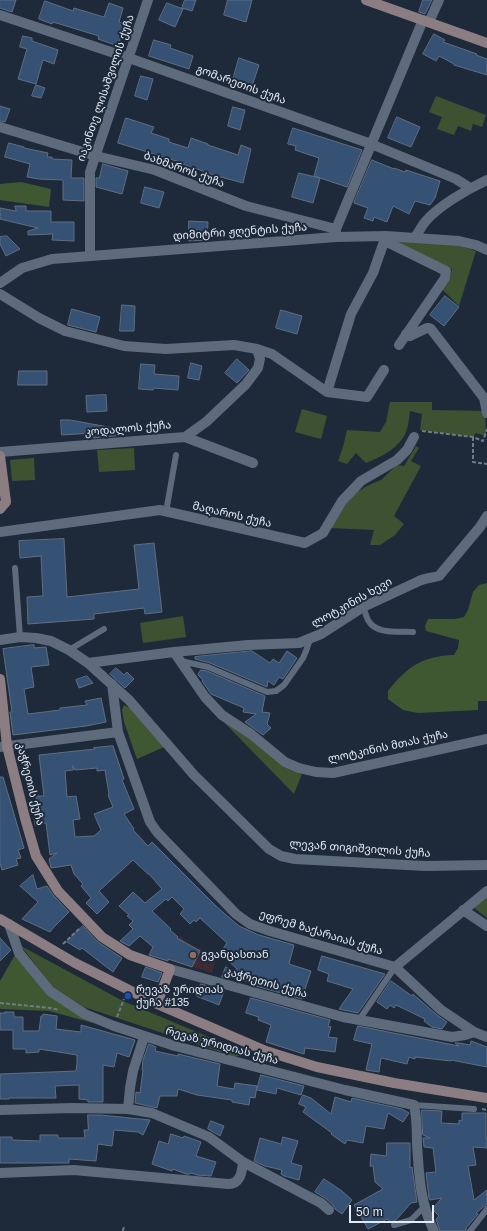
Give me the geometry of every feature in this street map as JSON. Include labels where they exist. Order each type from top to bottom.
[{"type":"street","name":"იაკინთე ლისაშვილის ქუჩა","points":[[90,256],[90,172],[148,0]]},
{"type":"street","points":[[366,0],[487,43]]},
{"type":"street","points":[[336,233],[371,144],[426,21],[438,0]]},
{"type":"street","name":"გომარეთის ქუჩა","points":[[0,14],[371,144],[456,179],[470,188]]},
{"type":"street","name":"ბახმაროს ქუჩა","points":[[0,127],[96,156],[155,170],[246,206],[336,233]]},
{"type":"street","points":[[415,238],[424,222],[437,211],[470,188],[487,180]]},
{"type":"street","name":"დიმიტრი ჟღენტის ქუჩა","points":[[0,283],[22,268],[52,259],[336,233],[458,241],[476,245],[487,250]]},
{"type":"street","points":[[386,236],[389,243],[446,271],[445,278],[399,345]]},
{"type":"street","points":[[327,392],[351,314],[372,272],[386,236]]},
{"type":"street","points":[[0,294],[39,318],[65,331],[124,346],[166,349],[234,345],[257,349],[272,354],[327,392],[367,397],[384,370]]},
{"type":"street","points":[[406,334],[410,336],[429,328],[484,398],[487,413]]},
{"type":"street","points":[[185,437],[206,422],[246,384],[258,368],[260,358],[257,349]]},
{"type":"street","name":"კოდალოს ქუჩა","points":[[0,452],[185,437],[253,463]]},
{"type":"street","name":"მაღაროს ქუჩა","points":[[0,532],[160,510],[305,543],[323,533],[342,500],[361,481],[397,460],[407,450],[414,437]]},
{"type":"street","points":[[0,456],[6,502],[0,509]]},
{"type":"street","name":"ლოტკინის ხევი","points":[[88,663],[174,652],[248,645],[299,643],[310,639],[321,634],[363,607],[424,578],[439,576],[480,527],[487,516]]},
{"type":"street","points":[[0,640],[20,637],[51,641],[69,650],[88,663],[112,684]]},
{"type":"street","name":"ლოტკინის მთას ქუჩა","points":[[174,652],[205,697],[222,715],[251,734],[285,762],[299,768],[316,772],[333,773],[487,739]]},
{"type":"street","name":"კაჭრეთის ქუჩა","points":[[0,679],[4,747],[36,856],[58,891],[102,937],[130,955],[170,969],[343,1017],[452,1037],[474,1032]]},
{"type":"street","name":"ეფრემ ზაქარაიას ქუჩა","points":[[112,684],[118,732],[150,822],[157,832],[236,914],[250,924],[395,967],[441,1010],[474,1032],[487,1037]]},
{"type":"street","name":"ლევან თიგიშვილის ქუჩა","points":[[112,684],[129,700],[194,775],[269,849],[281,856],[295,859],[425,866],[487,865]]},
{"type":"street","points":[[4,747],[118,732]]},
{"type":"street","points":[[395,967],[487,891]]},
{"type":"street","points":[[463,910],[487,926]]},
{"type":"street","name":"რევაზ ურიდიას ქუჩა","points":[[0,919],[75,963],[157,1004],[266,1051],[317,1067],[394,1083],[487,1098]]},
{"type":"street","name":"რევაზ ურიდიას ქუჩა","points":[[9,924],[19,953],[50,991],[85,1014],[144,1037],[175,1046],[345,1090],[414,1105]]},
{"type":"street","points":[[157,1004],[170,969]]},
{"type":"street","points":[[128,1109],[133,1071],[144,1037]]},
{"type":"street","points":[[414,1105],[416,1114],[418,1169],[424,1207],[427,1218],[434,1231]]},
{"type":"street","points":[[0,1110],[72,1108],[128,1109],[152,1114],[209,1137],[243,1162],[321,1203],[329,1210]]},
{"type":"street","points":[[0,1172],[74,1170],[233,1184],[238,1180],[242,1171],[243,1162]]},
{"type":"lane","points":[[166,512],[176,455]]},
{"type":"lane","points":[[15,568],[20,637]]},
{"type":"lane","points":[[363,607],[368,620],[375,628],[413,632]]},
{"type":"lane","points":[[69,650],[104,629]]},
{"type":"lane","points":[[181,661],[208,667],[267,692],[276,691],[284,685],[303,658],[310,639]]},
{"type":"lane","points":[[359,1020],[395,967]]},
{"type":"lane","name":"რევაზ ურიდიას ქუჩა","points":[[414,1105],[474,1109]]},
{"type":"lane","points":[[394,1225],[411,1220],[424,1207]]},
{"type":"lane","points":[[470,1231],[487,1209]]},
{"type":"path","points":[[414,437],[420,430],[473,437],[483,440],[487,429]]},
{"type":"path","points":[[473,437],[473,462],[487,464]]},
{"type":"path","points":[[60,947],[87,921]]},
{"type":"path","points":[[114,1026],[123,1001]]},
{"type":"path","points":[[0,1003],[51,1008],[64,1012]]},
{"type":"path","points":[[123,1231],[124,1226]]},
{"type":"shaded area","name":"გვანცასთან","points":[[180,936],[188,943],[217,956],[212,973],[170,960],[175,946],[173,944]]},
{"type":"green space","points":[[436,96],[486,115],[482,127],[473,124],[471,131],[458,126],[454,135],[437,129],[442,117],[429,112]]},
{"type":"green space","points":[[21,182],[51,189],[49,207],[0,200],[0,184]]},
{"type":"green space","points":[[397,240],[455,244],[476,251],[459,306],[442,289],[450,279],[452,269],[396,242]]},
{"type":"green space","points":[[390,402],[432,402],[432,410],[485,411],[486,436],[476,433],[473,437],[420,430],[422,414],[410,411],[405,435],[391,450],[366,463],[356,453],[347,464],[338,461],[347,430],[380,432],[386,422]]},
{"type":"green space","points":[[302,409],[327,416],[321,439],[295,432]]},
{"type":"green space","points":[[416,446],[419,448],[411,461],[421,466],[394,516],[404,524],[395,535],[380,545],[370,545],[374,530],[330,528],[352,495],[381,480],[397,465],[404,466]]},
{"type":"green space","points":[[134,448],[135,470],[99,472],[97,450]]},
{"type":"green space","points":[[34,458],[35,480],[12,481],[10,460]]},
{"type":"green space","points":[[487,583],[487,701],[478,701],[478,710],[418,713],[403,710],[388,699],[388,691],[402,675],[416,664],[433,658],[454,655],[458,648],[459,640],[426,631],[425,626],[428,619],[455,619],[464,617],[468,610],[473,592],[479,585]]},
{"type":"green space","points":[[183,616],[186,637],[143,643],[140,623]]},
{"type":"green space","points":[[124,705],[131,709],[164,747],[137,759],[124,722],[122,710]]},
{"type":"green space","points":[[215,713],[302,774],[294,794]]},
{"type":"green space","points":[[487,893],[487,918],[473,907]]},
{"type":"green space","points":[[21,946],[123,1001],[247,1053],[235,1057],[84,1007],[53,987]]},
{"type":"green space","points":[[15,955],[46,994],[97,1024],[49,1011],[0,1009],[0,981]]},
{"type":"building","points":[[0,0],[16,0],[12,12],[0,8]]},
{"type":"building","points":[[185,0],[196,0],[192,11],[182,8]]},
{"type":"building","points":[[228,0],[252,0],[246,22],[224,15]]},
{"type":"building","points":[[423,0],[432,0],[425,14],[419,12]]},
{"type":"building","points":[[45,1],[73,11],[74,8],[104,17],[109,3],[123,8],[119,22],[125,24],[118,46],[98,39],[99,36],[53,22],[52,24],[39,19]]},
{"type":"building","points":[[167,3],[183,9],[175,27],[159,20]]},
{"type":"building","points":[[434,34],[445,40],[443,42],[487,59],[487,75],[454,65],[439,56],[436,61],[423,54]]},
{"type":"building","points":[[23,36],[32,38],[32,41],[58,50],[54,64],[43,60],[36,84],[18,79],[27,49],[20,47]]},
{"type":"building","points":[[154,40],[171,45],[170,48],[193,56],[189,69],[149,56]]},
{"type":"building","points":[[239,58],[259,65],[252,86],[233,80]]},
{"type":"building","points":[[141,76],[153,79],[147,100],[135,96]]},
{"type":"building","points":[[36,85],[45,88],[41,98],[32,96]]},
{"type":"building","points":[[0,106],[10,109],[5,122],[0,121]]},
{"type":"building","points":[[233,107],[245,110],[240,130],[228,126]]},
{"type":"building","points":[[397,117],[420,127],[411,147],[388,138]]},
{"type":"building","points":[[126,118],[154,127],[151,133],[169,139],[169,142],[188,148],[191,138],[238,155],[241,145],[251,149],[243,183],[206,173],[182,164],[183,163],[118,143]]},
{"type":"building","points":[[293,128],[362,150],[347,187],[314,176],[319,158],[295,150],[296,146],[288,144]]},
{"type":"building","points":[[9,143],[48,153],[47,157],[52,157],[52,159],[72,160],[71,178],[84,178],[84,201],[63,200],[63,180],[27,177],[30,164],[5,157]]},
{"type":"building","points":[[372,160],[394,169],[405,172],[406,170],[440,181],[435,198],[430,205],[415,201],[409,214],[393,206],[387,222],[374,217],[373,221],[364,218],[368,208],[354,203]]},
{"type":"building","points":[[103,164],[128,171],[122,194],[96,187],[96,178],[99,178]]},
{"type":"building","points":[[299,173],[320,178],[313,203],[292,197]]},
{"type":"building","points":[[145,187],[164,192],[159,208],[141,203]]},
{"type":"building","points":[[15,206],[26,206],[26,211],[51,211],[51,222],[74,222],[74,241],[52,240],[53,234],[28,235],[28,231],[38,228],[0,219],[0,208],[16,211]]},
{"type":"building","points":[[189,221],[208,222],[207,240],[189,241]]},
{"type":"building","points":[[7,236],[20,249],[6,256],[0,244],[0,237]]},
{"type":"building","points":[[445,296],[459,307],[444,326],[430,315]]},
{"type":"building","points":[[122,305],[135,306],[134,331],[120,331]]},
{"type":"building","points":[[72,309],[100,317],[96,332],[68,325]]},
{"type":"building","points":[[281,310],[302,316],[297,334],[276,328]]},
{"type":"building","points":[[237,359],[249,370],[237,383],[225,373]]},
{"type":"building","points":[[191,363],[202,366],[199,380],[188,378]]},
{"type":"building","points":[[141,364],[155,365],[154,374],[179,376],[178,390],[154,388],[153,390],[139,389]]},
{"type":"building","points":[[19,371],[47,371],[47,385],[18,385]]},
{"type":"building","points":[[106,395],[107,411],[87,412],[86,396]]},
{"type":"building","points":[[61,420],[70,420],[125,430],[124,435],[93,438],[93,433],[62,435]]},
{"type":"building","points":[[64,539],[67,597],[139,589],[134,545],[154,543],[162,612],[145,614],[144,608],[94,614],[94,619],[28,624],[27,597],[43,596],[41,556],[20,558],[19,541]]},
{"type":"building","points":[[34,645],[34,648],[46,647],[49,665],[31,667],[34,687],[24,689],[28,714],[87,705],[85,701],[101,698],[106,722],[13,735],[10,712],[12,712],[3,649]]},
{"type":"building","points":[[252,651],[270,663],[273,659],[279,663],[287,651],[297,658],[283,679],[279,677],[274,685],[268,681],[267,687],[210,663],[195,659],[195,657]]},
{"type":"building","points":[[116,668],[124,675],[127,672],[134,679],[125,688],[110,674]]},
{"type":"building","points":[[201,670],[207,671],[265,696],[262,712],[270,713],[267,724],[271,728],[263,735],[245,722],[256,714],[243,712],[244,708],[211,694],[202,681],[203,680],[198,675]]},
{"type":"building","points":[[87,676],[93,683],[79,688],[76,680]]},
{"type":"building","points":[[113,746],[124,779],[122,780],[134,809],[124,814],[134,829],[133,830],[148,846],[152,842],[217,907],[239,926],[259,935],[294,945],[289,964],[311,971],[302,999],[256,986],[257,985],[231,976],[237,969],[220,953],[227,943],[200,918],[196,922],[194,920],[190,924],[180,914],[184,909],[172,897],[168,901],[166,899],[152,911],[171,929],[170,930],[178,937],[177,938],[200,951],[192,967],[168,959],[168,961],[149,955],[153,947],[140,936],[129,946],[120,941],[133,929],[129,925],[133,921],[119,906],[133,892],[145,903],[162,889],[149,874],[133,860],[99,891],[109,902],[97,914],[86,903],[91,898],[81,886],[83,884],[74,874],[71,865],[51,868],[49,859],[57,853],[50,855],[46,823],[35,825],[34,814],[38,813],[36,796],[44,796],[39,755],[95,749],[94,748]],"holes":[[[73,766],[75,770],[97,768],[97,771],[105,770],[108,795],[113,807],[94,814],[101,830],[94,836],[75,837],[73,820],[80,819],[76,796],[67,797],[65,771],[73,770]]]},
{"type":"building","points":[[0,777],[3,777],[24,848],[18,850],[21,858],[16,859],[18,865],[2,870],[0,863]]},
{"type":"building","points":[[33,875],[37,889],[47,886],[53,895],[69,912],[50,932],[22,919],[38,902],[20,886]]},
{"type":"building","points":[[83,926],[98,942],[122,958],[113,972],[82,948],[80,950],[67,942]]},
{"type":"building","points":[[0,938],[11,950],[0,961]]},
{"type":"building","points":[[322,956],[385,974],[358,1013],[339,1009],[353,989],[327,981],[329,974],[318,970]]},
{"type":"building","points":[[146,967],[162,973],[158,982],[142,977]]},
{"type":"building","points":[[226,967],[232,970],[229,979],[222,977]]},
{"type":"building","points":[[391,981],[412,996],[413,994],[447,1022],[442,1029],[432,1027],[424,1021],[425,1019],[396,1005],[394,1008],[390,1005],[387,1009],[377,1002]]},
{"type":"building","points":[[201,984],[224,991],[219,1005],[196,996]]},
{"type":"building","points":[[251,998],[330,1020],[328,1026],[331,1027],[328,1037],[337,1038],[335,1052],[305,1048],[304,1054],[266,1042],[271,1025],[258,1020],[259,1017],[246,1013]]},
{"type":"building","points":[[14,1012],[14,1017],[23,1017],[23,1031],[39,1031],[41,1016],[43,1016],[43,1014],[57,1016],[56,1029],[81,1032],[81,1025],[135,1040],[129,1057],[117,1053],[114,1067],[103,1065],[103,1102],[88,1102],[88,1100],[79,1099],[79,1085],[55,1086],[56,1098],[0,1099],[0,1074],[76,1071],[77,1063],[77,1055],[39,1049],[39,1052],[26,1053],[26,1049],[13,1049],[13,1030],[0,1030],[0,1013]]},
{"type":"building","points":[[358,1026],[459,1046],[455,1043],[470,1045],[471,1041],[487,1047],[487,1067],[451,1060],[415,1057],[415,1059],[409,1057],[407,1064],[381,1058],[379,1072],[366,1070],[372,1044],[354,1040]]},
{"type":"building","points":[[149,1044],[156,1047],[155,1051],[178,1056],[178,1054],[220,1064],[217,1086],[234,1089],[235,1083],[257,1086],[255,1098],[250,1097],[249,1105],[232,1102],[232,1100],[197,1095],[178,1089],[177,1096],[160,1096],[157,1108],[135,1103],[136,1092],[140,1093],[143,1060]]},
{"type":"building","points":[[261,1075],[304,1086],[301,1095],[277,1088],[276,1094],[257,1090]]},
{"type":"building","points":[[303,1095],[311,1098],[331,1114],[335,1097],[351,1102],[352,1098],[402,1109],[409,1113],[403,1122],[388,1113],[384,1129],[366,1126],[363,1143],[347,1140],[345,1144],[303,1112],[306,1107],[299,1104]]},
{"type":"building","points":[[422,1110],[442,1111],[441,1123],[459,1124],[459,1120],[462,1121],[462,1113],[486,1113],[487,1148],[473,1147],[476,1165],[468,1166],[474,1200],[487,1190],[487,1204],[476,1213],[478,1214],[466,1228],[466,1231],[440,1231],[436,1219],[439,1216],[432,1209],[442,1198],[430,1200],[429,1198],[426,1173],[436,1172],[433,1148],[424,1147],[423,1138],[430,1138],[423,1135]]},
{"type":"building","points":[[88,1115],[150,1120],[143,1135],[138,1132],[114,1130],[112,1146],[98,1144],[96,1161],[69,1159],[69,1163],[0,1163],[0,1137],[12,1137],[12,1140],[40,1141],[40,1135],[58,1135],[58,1138],[85,1138],[84,1130],[88,1130]]},
{"type":"building","points":[[211,1121],[224,1126],[220,1136],[208,1129]]},
{"type":"building","points":[[171,1134],[183,1138],[184,1136],[201,1142],[196,1156],[216,1162],[211,1176],[191,1173],[186,1174],[152,1164],[159,1141],[168,1144]]},
{"type":"building","points":[[283,1137],[298,1141],[291,1163],[302,1166],[299,1180],[284,1176],[281,1174],[282,1170],[265,1166],[254,1161],[260,1138],[281,1144]]},
{"type":"building","points":[[387,1143],[410,1143],[410,1168],[412,1167],[417,1202],[411,1203],[396,1220],[391,1222],[387,1219],[368,1229],[354,1205],[383,1189],[375,1182],[373,1166],[370,1166],[371,1154],[386,1156]]},
{"type":"building","points":[[324,1179],[352,1200],[342,1214],[325,1198],[315,1192]]},
{"type":"place","name":"გვანცასთან","points":[[193,955]]},
{"type":"place","name":"რევაზ ურიდიას ქუჩა #135","points":[[128,996]]}]
